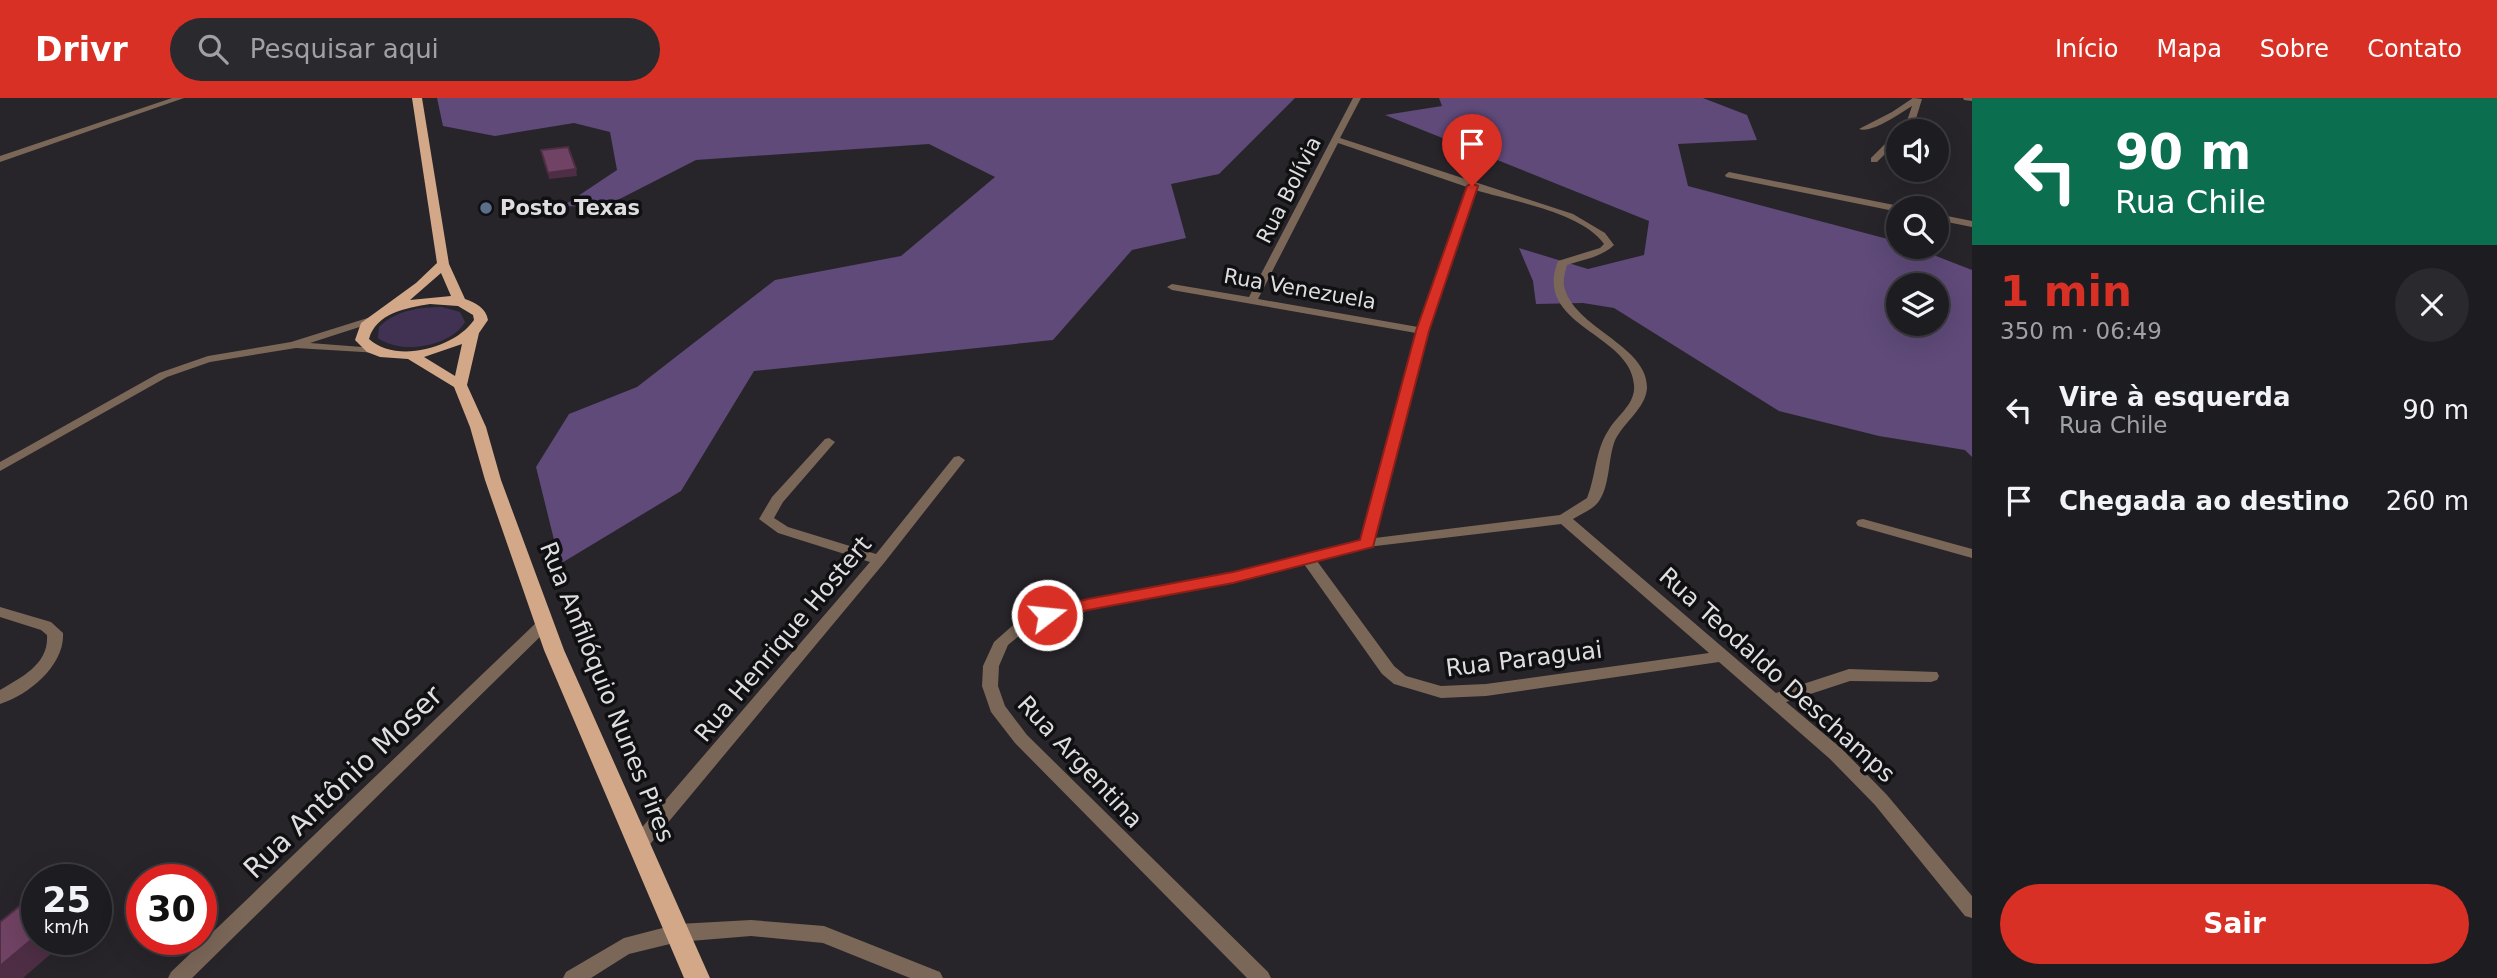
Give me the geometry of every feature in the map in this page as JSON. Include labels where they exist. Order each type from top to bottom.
[{"type":"main road","points":[[417,98],[443,264],[460,302]]},
{"type":"main road","points":[[379,316],[429,301],[460,302],[480,314],[478,326],[472,333],[453,345],[410,354],[374,351],[362,340],[361,333],[379,316],[421,286],[443,264]]},
{"type":"main road","points":[[410,354],[460,385],[472,333]]},
{"type":"main road","name":"Rua Anfilóquio Nunes Pires","points":[[460,385],[478,427],[493,480],[544,625],[697,978]]},
{"type":"street","points":[[0,159],[180,98]]},
{"type":"street","name":"Rua Bolívia","points":[[1253,299],[1357,98]]},
{"type":"street","points":[[1967,98],[1972,99]]},
{"type":"street","points":[[1863,129],[1918,99]]},
{"type":"street","points":[[1912,119],[1918,99]]},
{"type":"street","name":"Rua Argentina","points":[[1261,978],[1021,739],[997,708],[990,686],[991,666],[1002,642],[1026,622],[1068,608],[1233,578],[1367,543],[1564,519],[1593,500],[1612,432],[1639,399],[1640,382],[1632,365],[1573,313],[1559,294],[1556,277],[1562,263],[1609,245],[1607,238],[1550,209],[1472,186],[1413,162],[1334,139]]},
{"type":"street","points":[[1874,160],[1886,148]]},
{"type":"street","points":[[1728,174],[1886,206]]},
{"type":"street","points":[[1367,543],[1422,331],[1472,186]]},
{"type":"street","points":[[1949,219],[1972,224]]},
{"type":"street","name":"Rua Venezuela","points":[[1171,287],[1253,299],[1422,331]]},
{"type":"street","points":[[0,467],[163,374],[208,359],[293,345],[379,316]]},
{"type":"street","points":[[293,345],[374,351]]},
{"type":"street","points":[[829,442],[777,500],[766,519],[783,530],[879,560]]},
{"type":"street","name":"Rua Henrique Hostert","points":[[639,844],[879,560],[959,460]]},
{"type":"street","name":"Rua Teodaldo Deschamps","points":[[1564,519],[1836,754],[1881,800],[1972,910]]},
{"type":"street","points":[[1863,523],[1972,554]]},
{"type":"street","name":"Rua Paraguai","points":[[1308,559],[1388,670],[1400,680],[1419,689],[1441,692],[1486,690],[1723,656]]},
{"type":"street","points":[[0,612],[46,626],[55,632],[58,644],[51,660],[0,698]]},
{"type":"street","name":"Rua Antônio Moser","points":[[178,978],[544,625]]},
{"type":"street","points":[[1773,700],[1849,675],[1931,676]]},
{"type":"street","points":[[573,978],[624,947],[678,933],[751,928],[824,934],[933,978]]},
{"type":"shaded area","points":[[437,98],[1295,98],[1219,174],[1171,184],[1186,238],[1132,250],[1053,340],[754,371],[681,491],[560,564],[536,467],[569,414],[637,387],[775,280],[901,256],[995,177],[929,144],[696,160],[604,207],[563,206],[617,170],[610,132],[574,123],[495,136],[443,126]]},
{"type":"shaded area","points":[[1439,98],[1703,98],[1747,115],[1757,140],[1678,144],[1688,186],[1886,239],[1886,259],[1944,259],[1972,270],[1972,457],[1965,450],[1879,436],[1779,411],[1614,308],[1583,303],[1536,304],[1533,281],[1519,248],[1588,269],[1644,255],[1649,221],[1385,115],[1442,106]]},
{"type":"shaded area","points":[[442,307],[460,312],[465,322],[458,331],[437,343],[399,346],[378,338],[379,327],[401,313]]},
{"type":"building","points":[[568,147],[576,169],[548,173],[541,150]]},
{"type":"building","points":[[21,905],[21,948],[0,966],[0,922]]},
{"type":"place","name":"Posto Texas","points":[[486,208]]},
{"type":"route","points":[[1047,615],[1088,604],[1233,578],[1367,543],[1422,331],[1472,186]]}]
